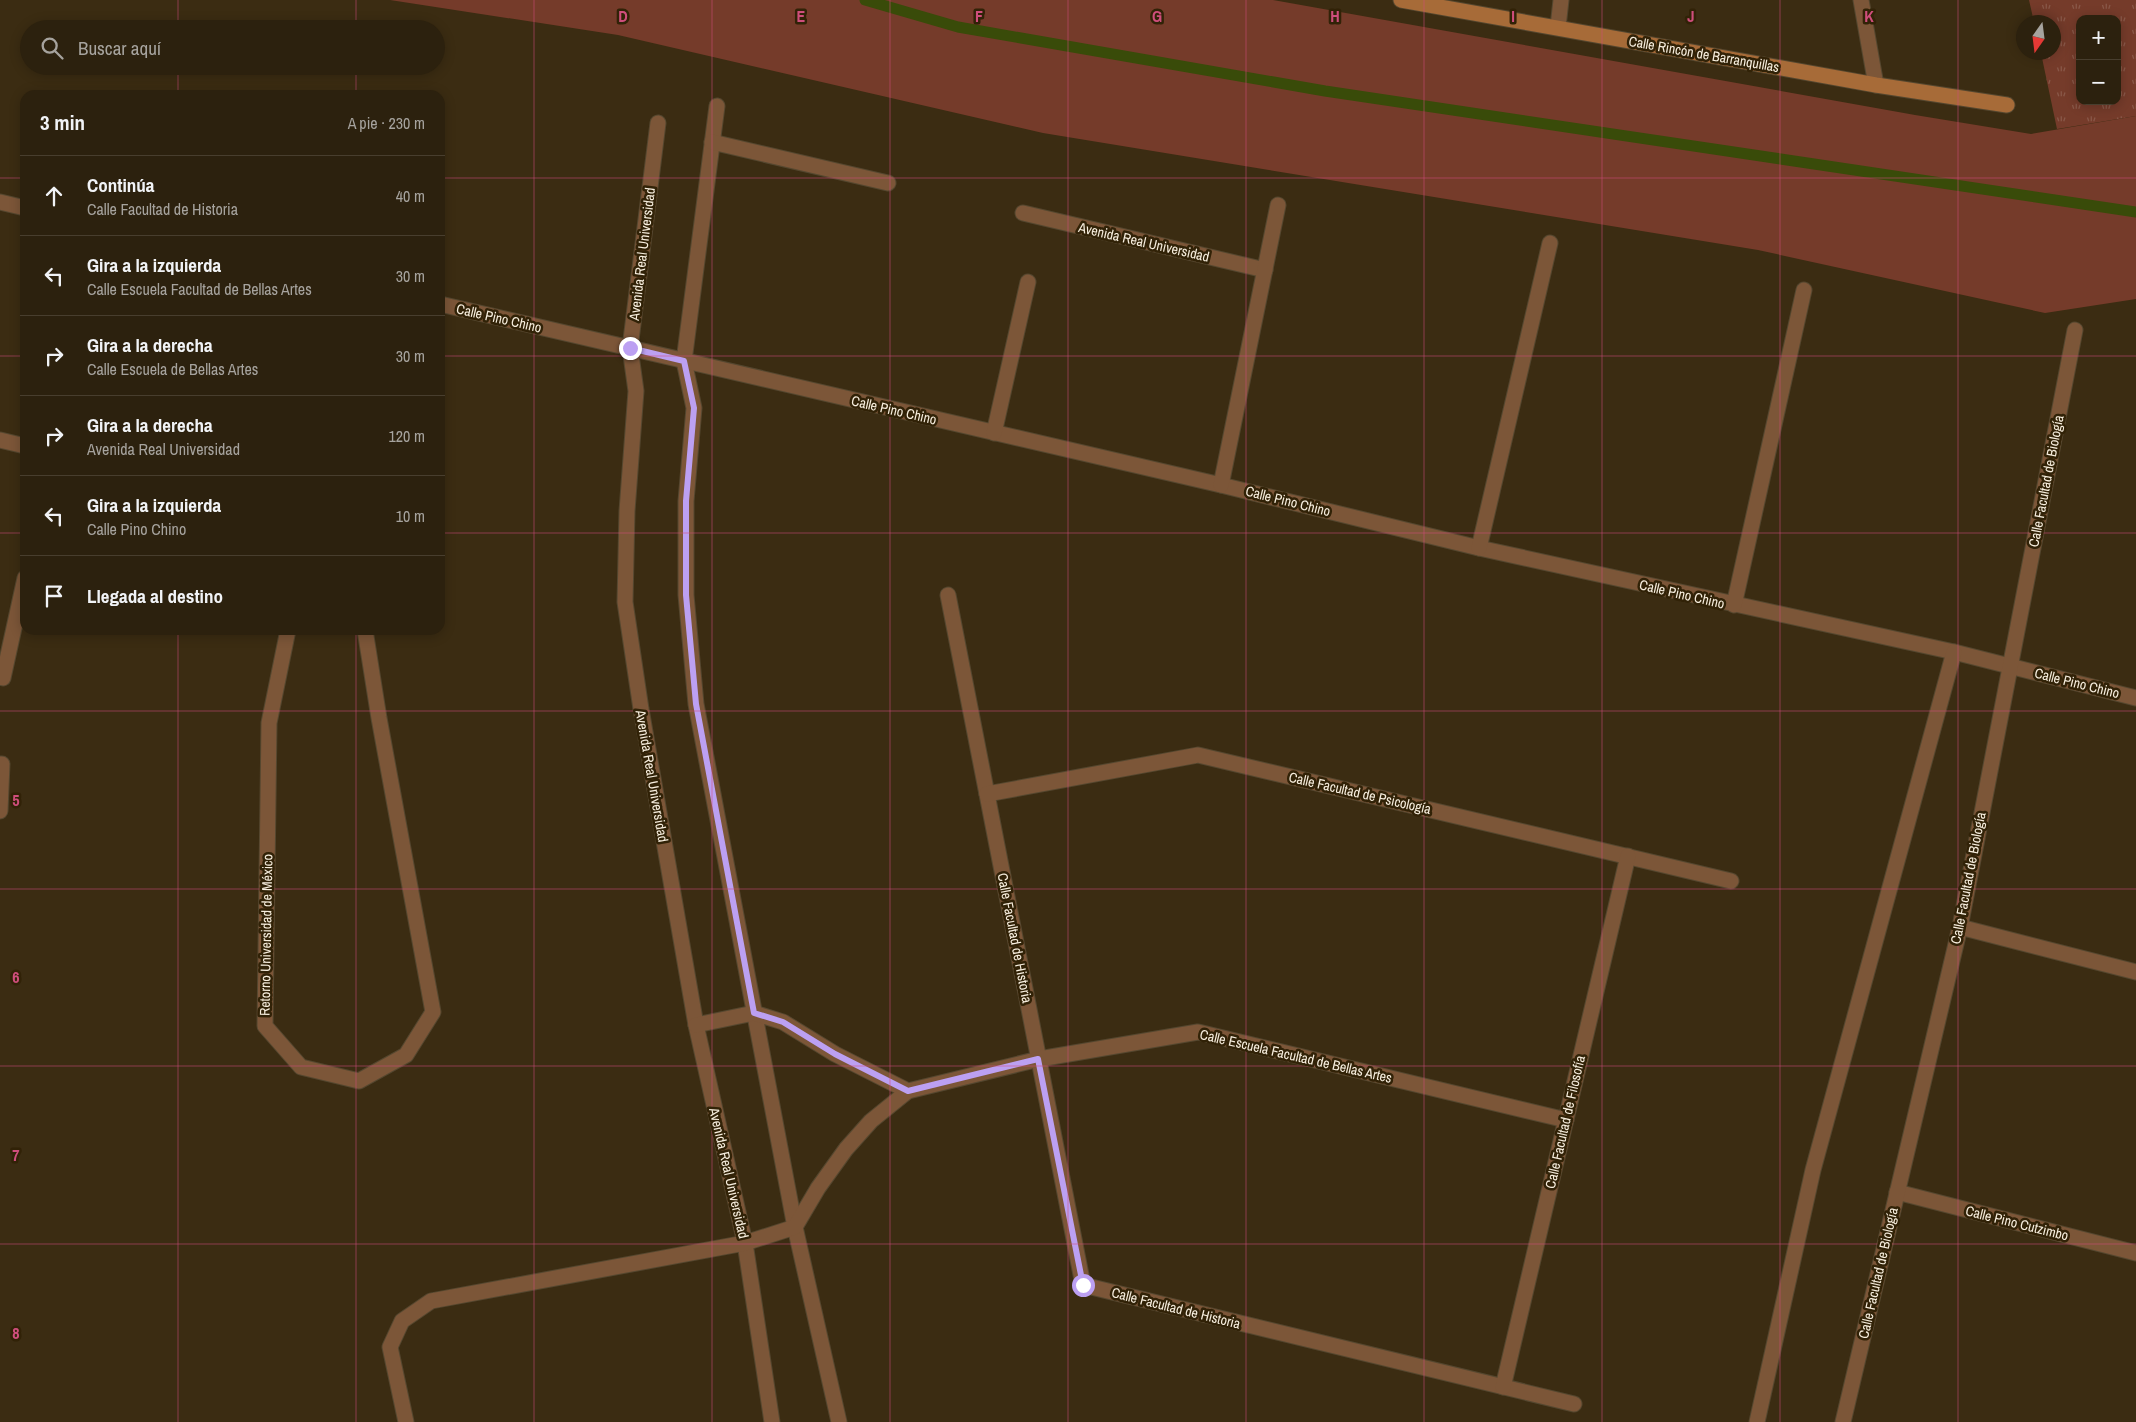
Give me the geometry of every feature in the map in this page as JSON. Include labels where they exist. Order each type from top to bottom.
[{"type":"street","name":"Calle Rincón de Barranquillas","points":[[1401,0],[1876,85],[2007,105]]},
{"type":"street","points":[[1558,27],[1561,0]]},
{"type":"street","points":[[1861,0],[1876,85]]},
{"type":"street","points":[[717,106],[684,361],[694,408],[686,501],[686,595],[696,704],[795,1227],[839,1422]]},
{"type":"street","name":"Avenida Real Universidad","points":[[658,123],[630,348],[636,392],[627,511],[625,602],[641,709],[696,1026],[745,1243],[772,1422]]},
{"type":"street","points":[[712,142],[888,183]]},
{"type":"street","points":[[0,202],[20,207]]},
{"type":"street","points":[[1221,485],[1278,205]]},
{"type":"street","name":"Avenida Real Universidad","points":[[1022,213],[1265,270]]},
{"type":"street","points":[[1480,548],[1550,243]]},
{"type":"street","points":[[994,433],[1028,282]]},
{"type":"street","points":[[1734,605],[1804,290]]},
{"type":"street","name":"Calle Pino Chino","points":[[445,305],[1221,485],[1480,548],[1954,652],[2136,698]]},
{"type":"street","name":"Calle Facultad de Biología","points":[[1843,1422],[1960,927],[2075,330]]},
{"type":"street","points":[[0,440],[20,445]]},
{"type":"street","name":"Calle Facultad de Historia","points":[[948,595],[1083,1285],[1574,1404]]},
{"type":"street","points":[[2,678],[20,600]]},
{"type":"street","name":"Retorno Universidad de México","points":[[287,635],[269,723],[265,1026],[301,1067],[359,1080],[406,1055],[433,1012],[366,635]]},
{"type":"street","points":[[1757,1422],[1814,1170],[1954,652]]},
{"type":"street","name":"Calle Facultad de Psicología","points":[[987,794],[1198,755],[1731,882]]},
{"type":"street","points":[[0,811],[1,764]]},
{"type":"street","name":"Calle Facultad de Filosofía","points":[[1503,1387],[1628,856]]},
{"type":"street","points":[[1960,927],[2136,972]]},
{"type":"street","points":[[406,1422],[390,1347],[402,1321],[431,1302],[745,1243],[795,1227],[818,1188],[846,1149],[870,1121],[908,1091],[835,1054],[783,1022],[754,1013],[696,1026]]},
{"type":"street","name":"Calle Escuela Facultad de Bellas Artes","points":[[908,1091],[1038,1059],[1198,1032],[1566,1120]]},
{"type":"street","name":"Calle Pino Cutzimbo","points":[[1897,1192],[2136,1253]]},
{"type":"green space","points":[[390,0],[1273,0],[2031,134],[2136,116],[2136,299],[2045,313],[1758,250],[1043,133],[618,35]]},
{"type":"green space","points":[[2029,0],[2136,0],[2136,116],[2057,129],[2042,60],[2061,60],[2061,15],[2032,15]]},
{"type":"waterway","points":[[865,0],[958,27],[1325,91],[2136,212]]},
{"type":"route","points":[[630,348],[684,361],[694,408],[686,501],[686,595],[696,704],[754,1013],[783,1022],[835,1054],[908,1091],[1038,1059],[1083,1285]]}]
